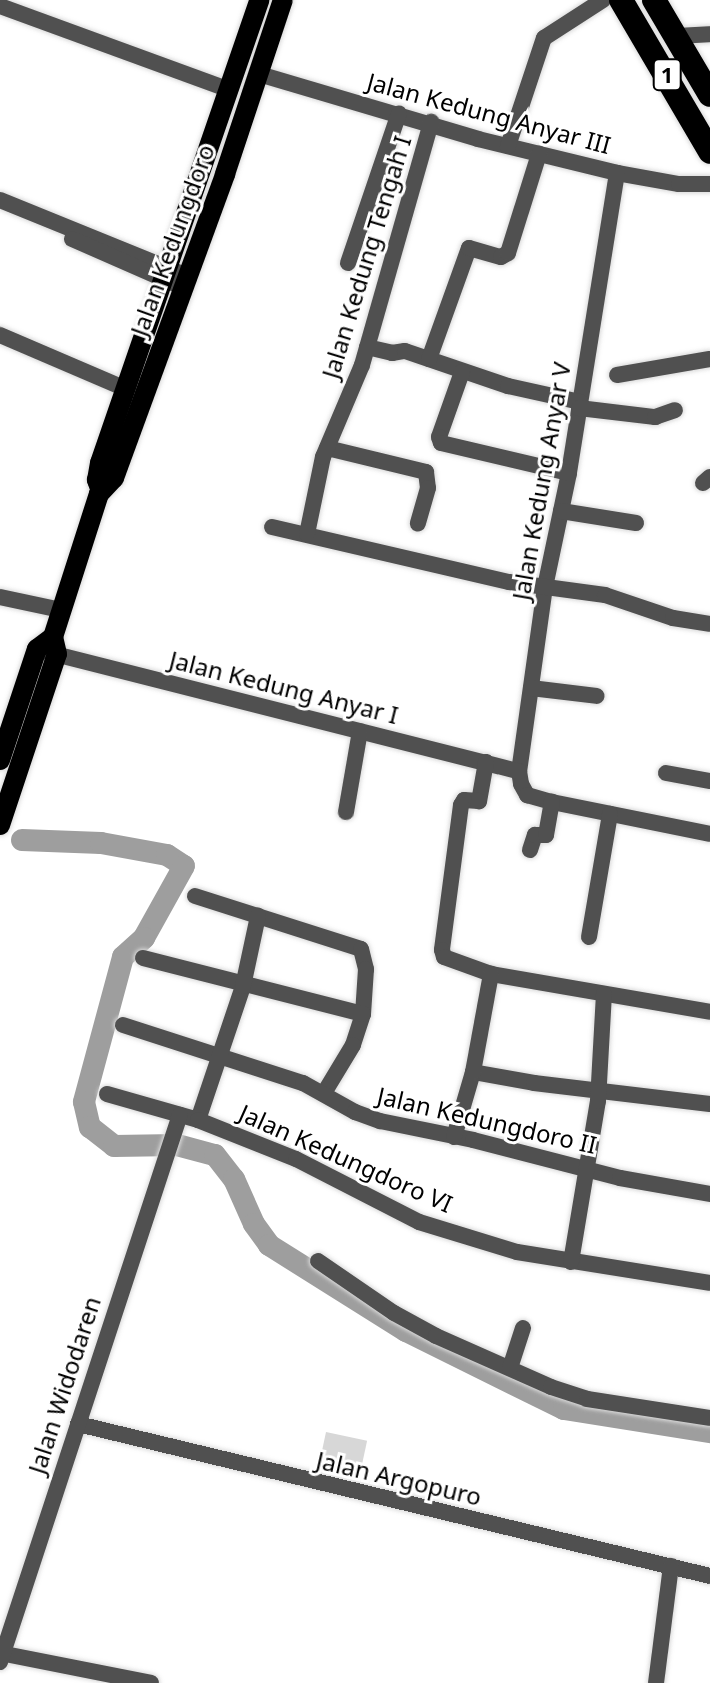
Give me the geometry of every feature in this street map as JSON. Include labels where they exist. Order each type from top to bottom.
[{"type":"highway","name":"1","points":[[621,0],[710,152]]},
{"type":"highway","name":"1","points":[[654,0],[710,95]]},
{"type":"highway","points":[[639,29],[676,36]]},
{"type":"highway","points":[[658,61],[666,45],[676,36]]},
{"type":"main road","name":"Jalan Kedungdoro","points":[[0,825],[49,647],[101,491],[114,478],[176,278],[229,90],[259,0]]},
{"type":"main road","name":"Jalan Kedungdoro","points":[[101,491],[97,472],[126,389],[176,278],[259,74],[283,0]]},
{"type":"main road","name":"Jalan Kedungdoro","points":[[1,753],[7,717],[49,647]]},
{"type":"street","points":[[508,146],[544,38],[603,0]]},
{"type":"street","points":[[0,6],[229,90]]},
{"type":"street","points":[[676,36],[710,34]]},
{"type":"street","name":"Jalan Kedung Anyar III","points":[[259,74],[539,154],[679,184],[710,184]]},
{"type":"street","points":[[348,263],[399,113]]},
{"type":"street","name":"Jalan Kedung Tengah I","points":[[307,534],[327,448],[367,347],[431,122]]},
{"type":"street","points":[[429,359],[469,248],[501,257],[508,253],[539,154]]},
{"type":"street","name":"Jalan Kedung Anyar V","points":[[552,802],[527,795],[522,790],[519,771],[545,587],[569,473],[617,173]]},
{"type":"street","points":[[0,200],[63,229],[73,241],[176,278]]},
{"type":"street","points":[[0,335],[126,389]]},
{"type":"street","points":[[367,347],[392,353],[405,351],[462,372],[580,405],[655,417],[675,410]]},
{"type":"street","points":[[617,375],[710,359]]},
{"type":"street","points":[[462,372],[439,437],[441,443],[569,473]]},
{"type":"street","points":[[327,448],[424,471],[429,478],[428,488],[418,524]]},
{"type":"street","points":[[561,511],[636,523]]},
{"type":"street","points":[[272,527],[509,582],[605,595],[673,618],[710,624]]},
{"type":"street","points":[[0,597],[61,610]]},
{"type":"street","name":"Jalan Kedung Anyar I","points":[[49,647],[519,771]]},
{"type":"street","points":[[531,688],[597,696]]},
{"type":"street","points":[[346,812],[360,731]]},
{"type":"street","points":[[486,762],[480,799],[461,803],[442,950],[444,957],[491,974],[710,1012]]},
{"type":"street","points":[[666,773],[710,781]]},
{"type":"street","points":[[530,850],[535,835],[546,835],[552,802],[710,834]]},
{"type":"street","points":[[589,937],[610,814]]},
{"type":"street","points":[[195,896],[358,946],[366,969],[363,1014],[353,1045],[324,1093]]},
{"type":"street","points":[[198,1120],[243,986],[258,916]]},
{"type":"street","points":[[143,958],[243,986],[363,1014]]},
{"type":"street","points":[[454,1137],[473,1072],[491,974]]},
{"type":"street","points":[[571,1262],[598,1090],[604,994]]},
{"type":"street","name":"Jalan Kedungdoro II","points":[[123,1025],[324,1093],[364,1116],[710,1194]]},
{"type":"street","points":[[473,1072],[710,1104]]},
{"type":"street","name":"Jalan Kedungdoro VI","points":[[107,1094],[178,1119],[198,1120],[296,1159],[419,1222],[517,1252],[710,1283]]},
{"type":"street","name":"Jalan Widodaren","points":[[1,1656],[178,1119]]},
{"type":"street","points":[[318,1261],[394,1313],[510,1368],[587,1399],[686,1424],[710,1418]]},
{"type":"street","points":[[510,1368],[523,1328]]},
{"type":"street","name":"Jalan Argopuro","points":[[78,1424],[710,1576]]},
{"type":"street","points":[[656,1683],[671,1566]]},
{"type":"street","points":[[1,1656],[151,1683]]},
{"type":"shaded area","points":[[326,1432],[367,1441],[361,1468],[320,1459]]},
{"type":"waterway","points":[[22,840],[101,843],[167,855],[184,866],[144,938],[123,957],[84,1102],[90,1127],[114,1146],[177,1145],[215,1155],[234,1179],[254,1224],[269,1245],[406,1331],[564,1409],[710,1432]]}]
